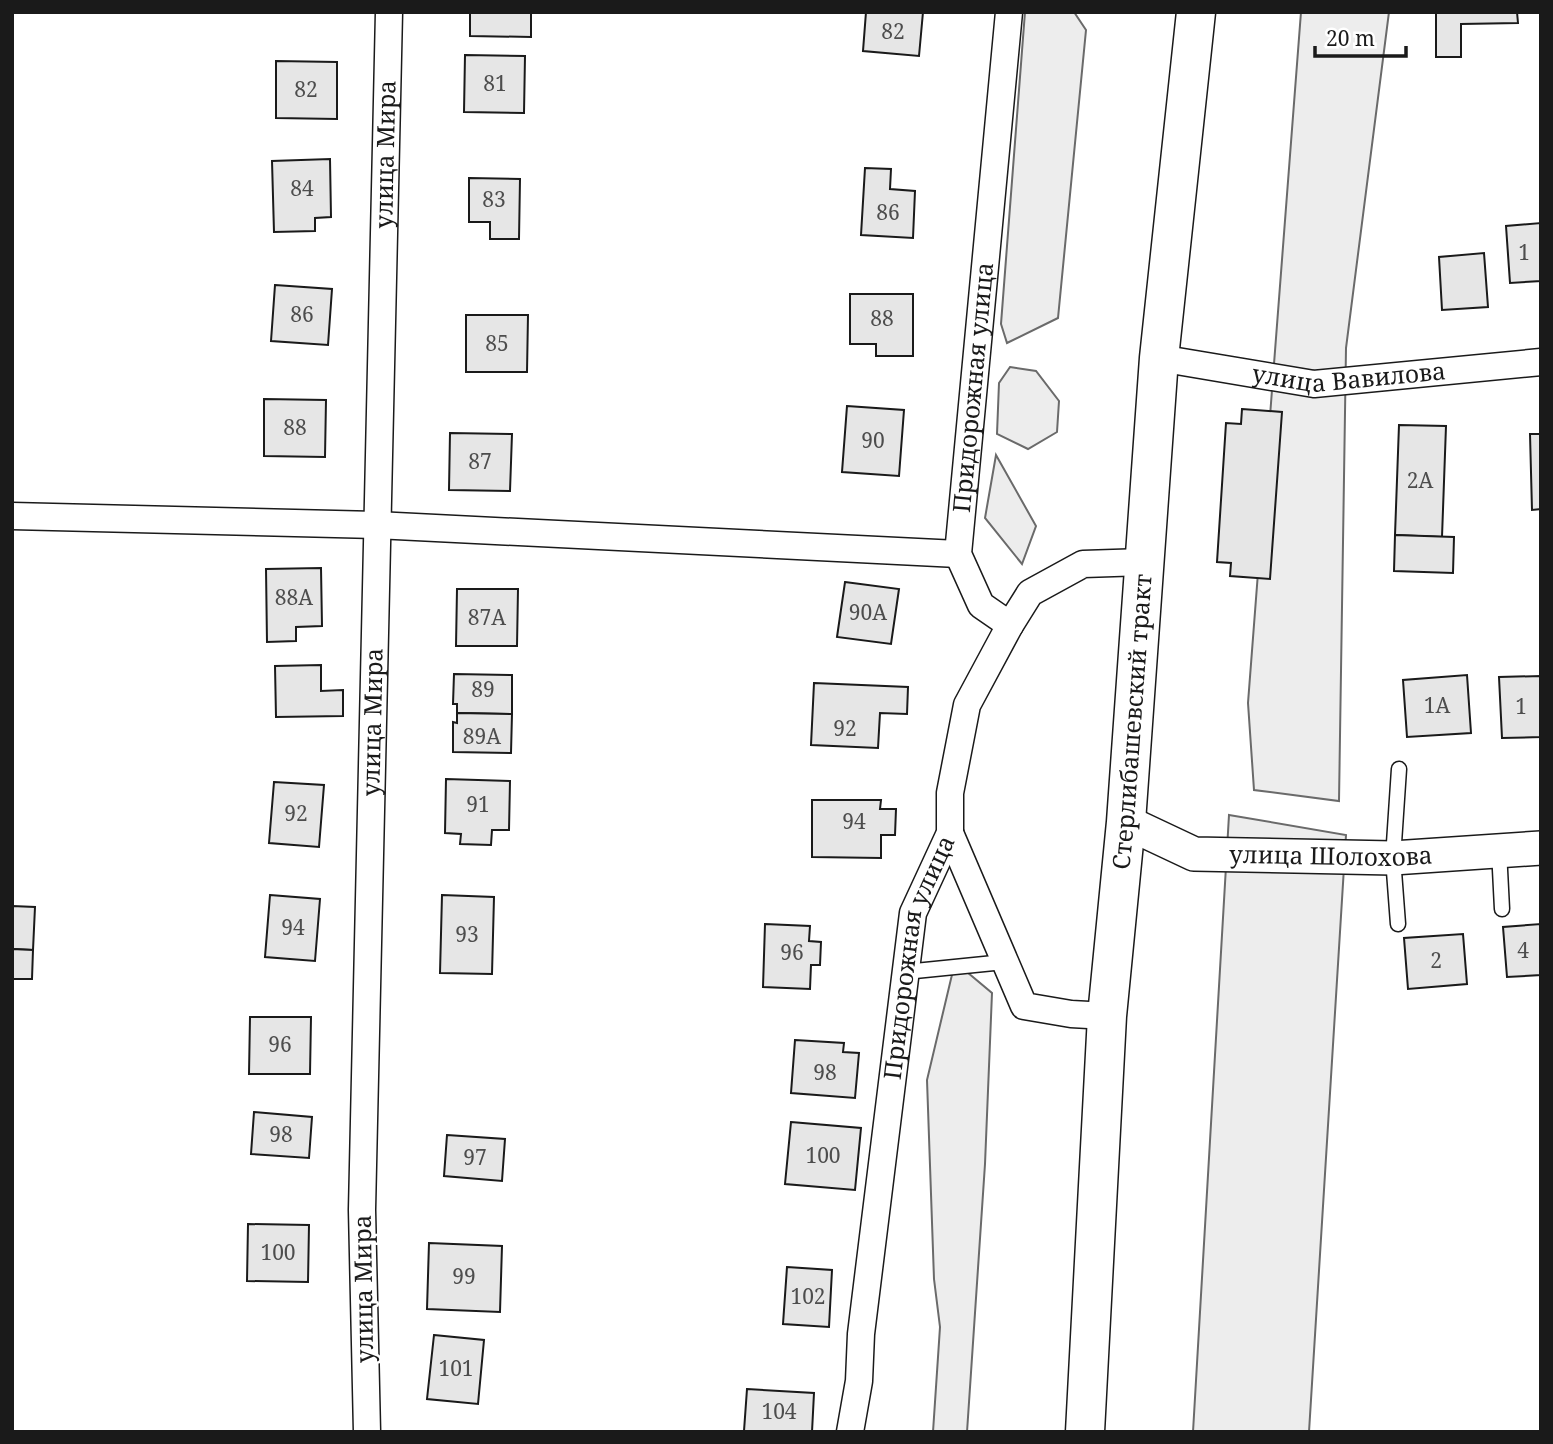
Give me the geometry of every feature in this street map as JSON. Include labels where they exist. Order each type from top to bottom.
[{"type":"main road","name":"Стерлибашевский тракт","points":[[1085,1432],[1107,1016],[1126,822],[1160,358],[1196,12]]},
{"type":"street","name":"улица Мира","points":[[366,1432],[362,1210],[389,12]]},
{"type":"street","name":"Придорожная улица","points":[[850,1432],[859,1381],[861,1335],[913,913],[950,833],[950,793],[967,705],[1010,625],[981,605],[958,554],[1009,12]]},
{"type":"street","name":"улица Вавилова","points":[[1160,358],[1314,384],[1541,362]]},
{"type":"street","points":[[12,516],[376,525],[958,554]]},
{"type":"street","points":[[1010,625],[1030,593],[1083,565],[1144,562]]},
{"type":"street","name":"улица Шолохова","points":[[1126,822],[1194,854],[1393,858],[1541,848]]},
{"type":"street","points":[[950,833],[1024,1006],[1071,1014],[1107,1016]]},
{"type":"lane","points":[[1398,924],[1393,858],[1399,769]]},
{"type":"lane","points":[[1499,850],[1502,909]]},
{"type":"lane","points":[[905,972],[1004,962]]},
{"type":"shaded area","points":[[1025,12],[1074,12],[1086,30],[1058,318],[1007,343],[1001,324]]},
{"type":"shaded area","points":[[1301,12],[1389,12],[1346,348],[1339,801],[1254,790],[1248,703]]},
{"type":"shaded area","points":[[1010,367],[1036,371],[1059,401],[1057,432],[1028,449],[997,434],[999,383]]},
{"type":"shaded area","points":[[996,455],[1036,526],[1022,564],[985,518]]},
{"type":"shaded area","points":[[1229,815],[1346,835],[1309,1432],[1193,1432]]},
{"type":"shaded area","points":[[955,962],[992,993],[985,1164],[967,1432],[933,1432],[940,1327],[934,1279],[927,1080]]},
{"type":"building","points":[[470,12],[531,12],[531,37],[470,36]]},
{"type":"building","points":[[866,12],[923,12],[919,56],[863,51]]},
{"type":"building","points":[[1436,12],[1517,12],[1518,23],[1461,24],[1461,57],[1436,57]]},
{"type":"building","points":[[465,55],[525,56],[524,113],[464,112]]},
{"type":"building","points":[[276,61],[337,62],[337,119],[276,118]]},
{"type":"building","points":[[330,159],[331,217],[315,218],[315,231],[274,232],[272,161]]},
{"type":"building","points":[[865,168],[891,169],[890,189],[915,191],[913,238],[861,235]]},
{"type":"building","points":[[469,178],[520,179],[519,239],[490,239],[490,222],[469,222]]},
{"type":"building","points":[[1541,223],[1541,281],[1510,283],[1506,226]]},
{"type":"building","points":[[1484,253],[1488,307],[1442,310],[1439,257]]},
{"type":"building","points":[[275,285],[332,289],[328,345],[271,341]]},
{"type":"building","points":[[850,294],[913,294],[913,356],[876,356],[876,344],[850,344]]},
{"type":"building","points":[[466,315],[528,315],[527,372],[466,372]]},
{"type":"building","points":[[264,399],[326,400],[325,457],[264,456]]},
{"type":"building","points":[[847,406],[904,410],[899,476],[842,472]]},
{"type":"building","points":[[1242,409],[1282,412],[1270,579],[1230,576],[1231,563],[1217,562],[1226,423],[1241,424]]},
{"type":"building","points":[[1399,425],[1446,426],[1442,537],[1395,535]]},
{"type":"building","points":[[450,433],[512,434],[510,491],[449,490]]},
{"type":"building","points":[[1530,434],[1541,434],[1541,509],[1532,510]]},
{"type":"building","points":[[1395,535],[1454,537],[1453,573],[1394,571]]},
{"type":"building","points":[[321,568],[322,626],[296,627],[296,641],[267,642],[266,569]]},
{"type":"building","points":[[845,582],[899,589],[891,644],[837,637]]},
{"type":"building","points":[[457,589],[518,589],[517,646],[456,646]]},
{"type":"building","points":[[321,665],[321,691],[343,690],[343,716],[276,717],[275,666]]},
{"type":"building","points":[[454,674],[512,675],[512,714],[457,713],[457,704],[453,704]]},
{"type":"building","points":[[1467,675],[1471,733],[1407,737],[1403,680]]},
{"type":"building","points":[[1541,676],[1541,737],[1502,738],[1499,677]]},
{"type":"building","points":[[814,683],[908,687],[907,714],[880,713],[878,748],[811,745]]},
{"type":"building","points":[[457,713],[512,714],[511,753],[453,752],[453,722],[457,723]]},
{"type":"building","points":[[446,779],[510,781],[509,830],[492,830],[491,845],[460,844],[461,834],[445,833]]},
{"type":"building","points":[[274,782],[324,785],[319,847],[269,843]]},
{"type":"building","points":[[812,800],[881,800],[880,809],[896,809],[895,835],[881,835],[881,858],[812,857]]},
{"type":"building","points":[[270,895],[320,899],[315,961],[265,957]]},
{"type":"building","points":[[442,895],[494,897],[492,974],[440,973]]},
{"type":"building","points":[[12,906],[35,907],[33,950],[12,949]]},
{"type":"building","points":[[765,924],[810,926],[809,941],[821,942],[820,965],[811,965],[810,989],[763,987]]},
{"type":"building","points":[[1541,924],[1541,975],[1507,977],[1503,927]]},
{"type":"building","points":[[1463,934],[1467,984],[1408,989],[1404,938]]},
{"type":"building","points":[[12,949],[33,950],[32,979],[12,979]]},
{"type":"building","points":[[250,1017],[311,1017],[310,1074],[249,1074]]},
{"type":"building","points":[[795,1040],[844,1043],[843,1052],[859,1053],[855,1098],[791,1093]]},
{"type":"building","points":[[254,1112],[312,1117],[309,1158],[251,1154]]},
{"type":"building","points":[[791,1122],[861,1128],[855,1190],[785,1184]]},
{"type":"building","points":[[447,1135],[505,1139],[502,1181],[444,1176]]},
{"type":"building","points":[[248,1224],[309,1225],[308,1282],[247,1281]]},
{"type":"building","points":[[429,1243],[502,1246],[500,1312],[427,1309]]},
{"type":"building","points":[[787,1267],[832,1270],[829,1327],[783,1324]]},
{"type":"building","points":[[434,1335],[484,1340],[478,1404],[427,1399]]},
{"type":"building","points":[[747,1389],[814,1393],[812,1432],[744,1431]]}]
